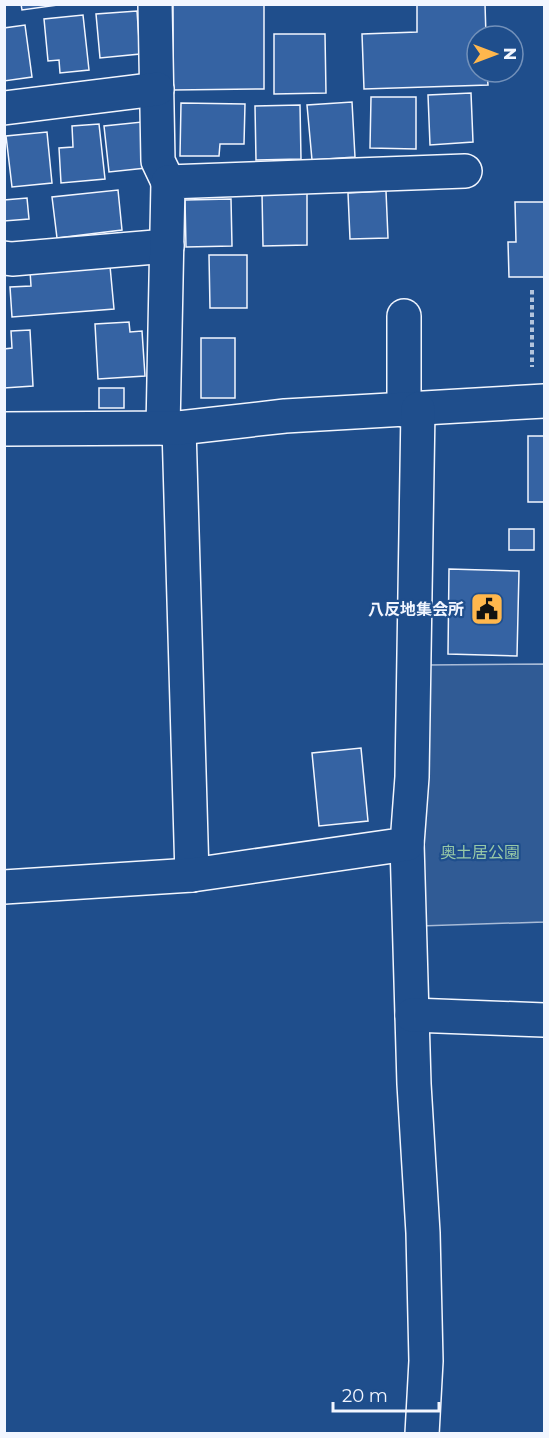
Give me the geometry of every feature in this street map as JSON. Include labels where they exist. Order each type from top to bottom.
[{"type":"street","points":[[155,4],[158,161],[168,182],[171,428],[192,875]]},
{"type":"street","points":[[4,108],[157,89]]},
{"type":"street","points":[[168,182],[465,171]]},
{"type":"street","points":[[4,258],[12,260],[167,246]]},
{"type":"street","points":[[404,316],[411,410],[412,777],[407,844],[414,1084],[423,1233],[426,1361],[422,1434]]},
{"type":"street","points":[[4,429],[171,428],[285,416],[538,401]]},
{"type":"street","points":[[4,887],[192,875],[407,844]]},
{"type":"street","points":[[412,1015],[544,1020]]},
{"type":"path","points":[[532,290],[538,401]]},
{"type":"shaded area","name":"奥土居公園","points":[[544,664],[544,922],[420,926],[428,665]]},
{"type":"building","points":[[21,4],[65,4],[22,10]]},
{"type":"building","points":[[173,4],[264,4],[264,89],[173,90]]},
{"type":"building","points":[[417,4],[485,4],[486,24],[465,24],[465,84],[488,85],[364,89],[362,34],[417,32]]},
{"type":"building","points":[[137,11],[140,54],[100,58],[96,14]]},
{"type":"building","points":[[83,15],[89,70],[60,73],[59,60],[48,61],[44,19]]},
{"type":"building","points":[[25,25],[32,77],[4,81],[4,28]]},
{"type":"building","points":[[274,34],[325,34],[326,93],[274,94]]},
{"type":"building","points":[[471,93],[473,142],[430,145],[428,95]]},
{"type":"building","points":[[371,97],[416,97],[416,149],[370,148]]},
{"type":"building","points":[[352,102],[355,157],[312,160],[307,105]]},
{"type":"building","points":[[181,103],[245,104],[244,144],[220,144],[219,156],[180,156]]},
{"type":"building","points":[[300,105],[301,159],[256,160],[255,106]]},
{"type":"building","points":[[142,122],[146,168],[109,172],[104,126]]},
{"type":"building","points":[[99,124],[105,179],[61,183],[59,148],[73,147],[72,126]]},
{"type":"building","points":[[47,132],[52,183],[12,187],[6,136]]},
{"type":"building","points":[[118,190],[122,230],[57,238],[52,197]]},
{"type":"building","points":[[386,191],[388,238],[350,239],[348,193]]},
{"type":"building","points":[[307,192],[307,245],[263,246],[262,193]]},
{"type":"building","points":[[27,198],[29,219],[4,221],[4,200]]},
{"type":"building","points":[[231,199],[232,246],[186,247],[185,200]]},
{"type":"building","points":[[515,202],[544,202],[544,277],[509,277],[508,242],[516,242]]},
{"type":"building","points":[[209,255],[247,255],[247,308],[210,308]]},
{"type":"building","points":[[110,266],[114,309],[12,317],[10,287],[31,286],[30,271]]},
{"type":"building","points":[[129,322],[130,332],[142,331],[145,376],[98,379],[95,324]]},
{"type":"building","points":[[30,330],[33,386],[4,388],[4,349],[12,348],[11,331]]},
{"type":"building","points":[[201,338],[235,338],[235,398],[201,398]]},
{"type":"building","points":[[99,388],[124,388],[124,408],[99,408]]},
{"type":"building","points":[[528,436],[544,436],[544,502],[528,502]]},
{"type":"building","points":[[509,529],[534,529],[534,550],[509,550]]},
{"type":"building","points":[[449,569],[519,571],[517,656],[448,654]]},
{"type":"building","points":[[361,748],[368,821],[319,826],[312,753]]},
{"type":"place","name":"八反地集会所","points":[[487,609]]}]
